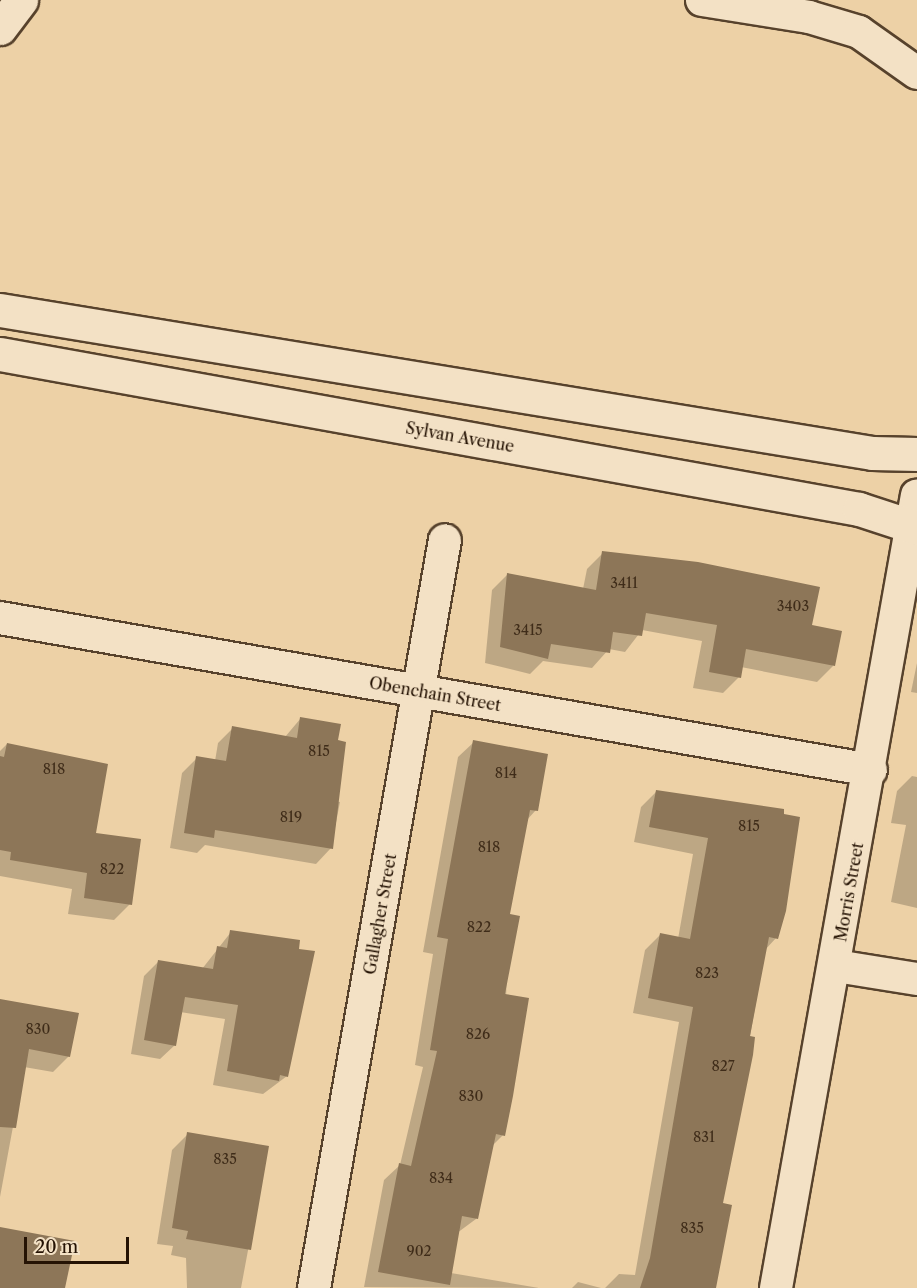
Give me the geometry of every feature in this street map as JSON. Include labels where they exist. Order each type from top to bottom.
[{"type":"main road","points":[[0,28],[21,0]]},
{"type":"main road","points":[[0,310],[872,453],[917,454]]},
{"type":"main road","name":"Sylvan Avenue","points":[[11,356],[859,508],[914,528]]},
{"type":"street","points":[[702,0],[809,17],[859,32],[917,73]]},
{"type":"street","name":"Morris Street","points":[[776,1288],[871,770],[914,528],[917,495]]},
{"type":"street","name":"Gallagher Street","points":[[314,1288],[445,540]]},
{"type":"street","name":"Obenchain Street","points":[[0,618],[871,770]]},
{"type":"street","points":[[836,966],[917,979]]},
{"type":"building","points":[[602,551],[698,562],[820,587],[812,625],[842,631],[835,666],[746,649],[741,678],[709,672],[717,625],[646,613],[642,636],[613,632],[610,653],[551,644],[548,659],[500,647],[507,573],[596,590]]},
{"type":"building","points":[[300,717],[341,724],[338,740],[346,742],[333,849],[215,830],[214,838],[184,833],[196,756],[226,761],[232,726],[297,738]]},
{"type":"building","points":[[473,740],[548,754],[538,811],[530,810],[510,914],[520,916],[505,994],[529,998],[513,1096],[505,1136],[496,1134],[478,1219],[462,1216],[450,1285],[378,1272],[399,1163],[411,1166],[437,1051],[430,1050],[448,939],[437,937]]},
{"type":"building","points":[[7,743],[108,764],[96,833],[141,839],[132,905],[84,898],[87,873],[10,860],[11,852],[0,850],[0,756],[4,757]]},
{"type":"building","points":[[656,790],[784,809],[784,814],[800,817],[786,911],[778,939],[769,937],[750,1036],[755,1037],[753,1055],[723,1203],[732,1205],[716,1288],[640,1288],[650,1258],[693,1007],[648,998],[660,933],[690,939],[708,838],[649,827]]},
{"type":"building","points":[[230,930],[300,940],[299,949],[315,951],[288,1077],[280,1075],[279,1081],[227,1071],[238,1005],[185,997],[176,1046],[144,1040],[158,960],[213,969],[217,946],[227,948]]},
{"type":"building","points":[[0,999],[79,1013],[70,1057],[29,1049],[16,1128],[0,1127]]},
{"type":"building","points":[[187,1132],[269,1146],[251,1250],[186,1239],[188,1231],[172,1228]]},
{"type":"building","points":[[0,1227],[75,1241],[65,1288],[0,1288]]}]
